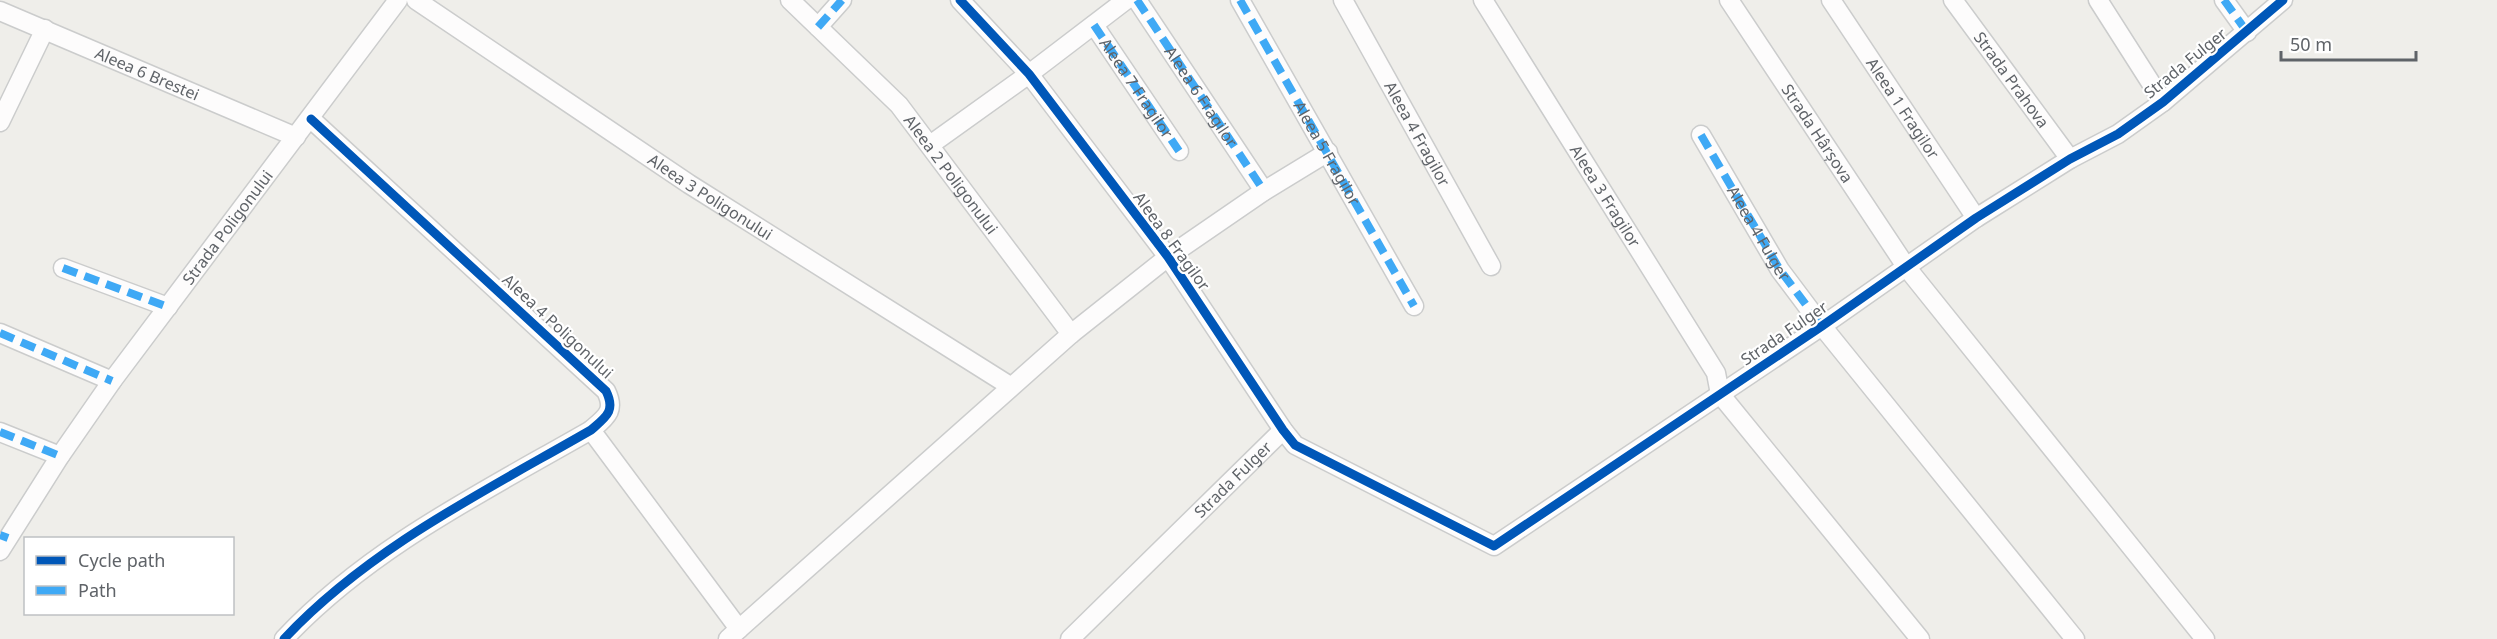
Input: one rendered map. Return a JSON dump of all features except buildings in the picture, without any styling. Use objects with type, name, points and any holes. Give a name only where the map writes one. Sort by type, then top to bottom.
[{"type":"street","name":"Strada Poligonului","points":[[3,541],[112,381],[311,119],[398,0]]},
{"type":"street","name":"Aleea 3 Poligonului","points":[[416,0],[689,184],[1010,386]]},
{"type":"street","name":"Aleea 2 Poligonului","points":[[790,0],[899,105],[1071,334]]},
{"type":"street","points":[[818,27],[842,0]]},
{"type":"street","name":"Aleea 8 Fragilor","points":[[960,0],[1029,74],[1168,257],[1282,430]]},
{"type":"street","points":[[930,145],[1029,74],[1126,0]]},
{"type":"street","name":"Aleea 6 Fragilor","points":[[1137,0],[1264,192]]},
{"type":"street","name":"Aleea 5 Fragilor","points":[[1240,0],[1414,306]]},
{"type":"street","name":"Aleea 4 Fragilor","points":[[1343,0],[1491,266]]},
{"type":"street","name":"Aleea 3 Fragilor","points":[[1483,0],[1716,373],[1720,394]]},
{"type":"street","name":"Strada Hârșova","points":[[1729,0],[1907,268],[2205,639]]},
{"type":"street","name":"Aleea 1 Fragilor","points":[[1831,0],[1976,218]]},
{"type":"street","name":"Strada Prahova","points":[[1953,0],[2070,159]]},
{"type":"street","points":[[2098,0],[2163,102]]},
{"type":"street","points":[[2224,0],[2247,32]]},
{"type":"street","name":"Strada Fulger","points":[[1070,639],[1282,430],[1295,445],[1494,546],[1822,326],[1976,218],[2070,159],[2118,134],[2163,102],[2283,0]]},
{"type":"street","name":"Aleea 6 Brestei","points":[[0,11],[296,137]]},
{"type":"street","name":"Aleea 7 Fragilor","points":[[1094,25],[1179,151]]},
{"type":"street","points":[[0,122],[45,29]]},
{"type":"street","name":"Aleea 4 Poligonului","points":[[284,639],[318,604],[425,526],[604,420],[611,402],[606,391],[311,119]]},
{"type":"street","name":"Aleea 4 Fulger","points":[[1701,135],[1780,270],[1822,326],[2075,639]]},
{"type":"street","points":[[591,429],[733,634],[1071,334],[1168,257],[1328,152]]},
{"type":"street","points":[[63,268],[168,308]]},
{"type":"street","points":[[0,333],[112,381]]},
{"type":"street","points":[[1720,394],[1920,639]]},
{"type":"street","points":[[0,432],[60,456]]},
{"type":"marked path","points":[[818,27],[842,0]]},
{"type":"marked path","points":[[1137,0],[1264,191]]},
{"type":"marked path","points":[[1240,0],[1414,306]]},
{"type":"marked path","points":[[2224,0],[2247,32]]},
{"type":"marked path","points":[[1094,25],[1179,151]]},
{"type":"marked path","points":[[1701,135],[1780,270],[1822,326]]},
{"type":"marked path","points":[[63,268],[168,307]]},
{"type":"marked path","points":[[0,333],[112,381]]},
{"type":"marked path","points":[[0,432],[60,456]]},
{"type":"marked path","points":[[0,535],[8,538]]},
{"type":"cycle path","points":[[960,0],[1029,74],[1168,257],[1295,445],[1494,546],[1822,326],[1976,218],[2070,159],[2118,134],[2163,102],[2283,0]]},
{"type":"cycle path","points":[[284,639],[317,606],[391,549],[470,499],[591,430],[610,409],[606,391],[311,119]]}]
